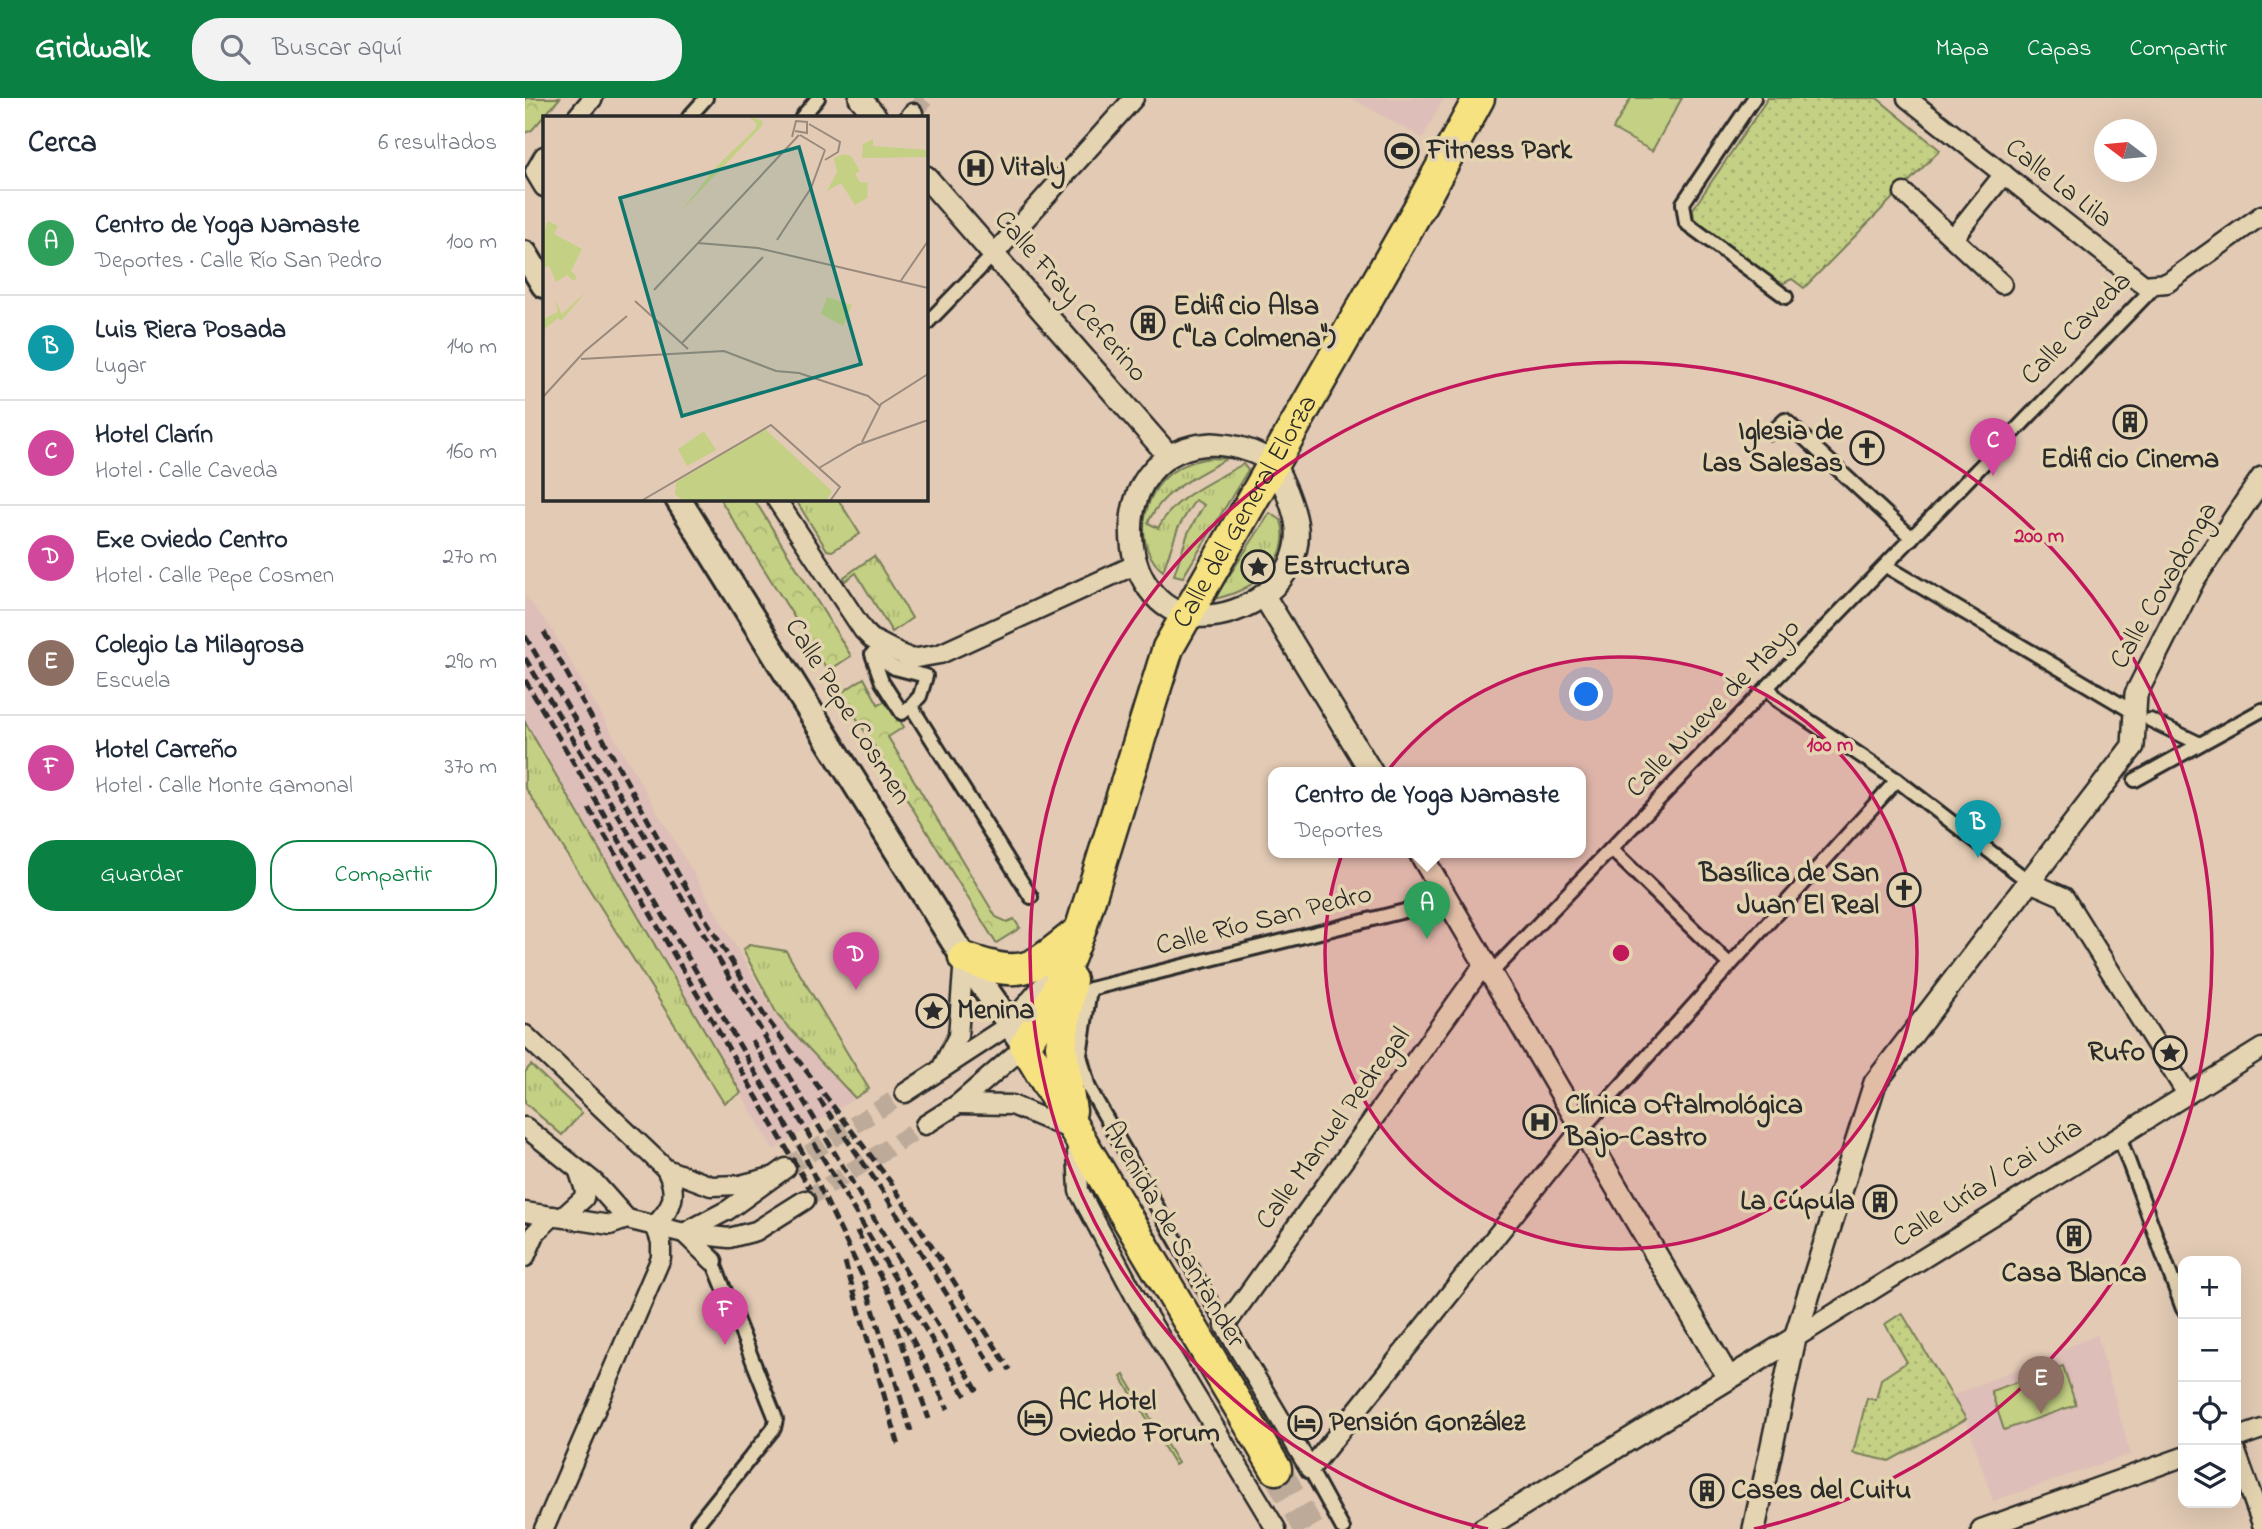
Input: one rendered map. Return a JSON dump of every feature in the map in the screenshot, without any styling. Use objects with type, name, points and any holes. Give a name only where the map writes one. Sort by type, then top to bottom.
[{"type":"highway","name":"Calle del General Elorza","points":[[1017,1035],[1055,995],[1079,933],[1168,648],[1479,98]]},
{"type":"highway","points":[[964,958],[995,969],[1010,971],[1033,968],[1079,933]]},
{"type":"highway","points":[[1076,1132],[1061,1046],[1079,933]]},
{"type":"highway","name":"Avenida de Santander","points":[[1017,1035],[1276,1469]]},
{"type":"main road","points":[[525,254],[543,283]]},
{"type":"main road","name":"Calle Pepe Cosmen","points":[[679,500],[964,958],[1017,1035]]},
{"type":"street","points":[[578,116],[593,98]]},
{"type":"street","points":[[690,116],[706,98]]},
{"type":"street","points":[[803,116],[818,98]]},
{"type":"street","points":[[860,98],[875,116]]},
{"type":"street","points":[[927,323],[995,253],[1134,98]]},
{"type":"street","points":[[1754,98],[1683,203],[1686,223],[1786,297]]},
{"type":"street","name":"Calle La Lila","points":[[1907,98],[2151,284]]},
{"type":"street","points":[[541,183],[537,165],[543,157]]},
{"type":"street","points":[[1952,238],[2004,174]]},
{"type":"street","name":"Calle Fray Ceferino","points":[[927,178],[1169,456]]},
{"type":"street","points":[[1904,194],[2002,284]]},
{"type":"street","name":"Calle Caveda","points":[[1915,535],[2151,284],[2167,283],[2262,215]]},
{"type":"street","points":[[1771,433],[1785,420],[1915,535]]},
{"type":"street","points":[[1223,445],[1251,452],[1273,464],[1290,500],[1298,530],[1296,546],[1286,570],[1264,596],[1224,614],[1185,615],[1155,593],[1137,564],[1130,536],[1135,501],[1148,477],[1169,456],[1191,447],[1223,445]]},
{"type":"street","name":"Calle Covadonga","points":[[1754,1529],[1794,1338],[1875,1083],[2133,746],[2140,720],[2136,694],[2194,579],[2262,478]]},
{"type":"street","points":[[777,500],[863,630],[872,639],[911,659],[940,654],[1137,564]]},
{"type":"street","name":"Calle Nueve de Mayo","points":[[1488,968],[1611,849],[1915,535]]},
{"type":"street","points":[[1887,566],[2140,720],[2198,743]]},
{"type":"street","points":[[1264,596],[1368,767]]},
{"type":"street","points":[[873,654],[895,668],[926,676],[920,696],[911,706],[902,713],[892,700],[873,654]]},
{"type":"street","points":[[1768,687],[1778,700],[1897,780],[2027,879],[2064,897],[2187,1094]]},
{"type":"street","points":[[911,706],[1031,897]]},
{"type":"street","points":[[2135,780],[2262,710]]},
{"type":"street","points":[[1343,1529],[1310,1469],[1581,1130],[1897,780]]},
{"type":"street","points":[[1611,849],[1730,965]]},
{"type":"street","points":[[1423,858],[1581,1130],[1736,1373],[1770,1370],[1784,1377]]},
{"type":"street","name":"Calle Río San Pedro","points":[[1090,989],[1449,900]]},
{"type":"street","points":[[940,1071],[958,1036],[964,958]]},
{"type":"street","name":"Calle Manuel Pedregal","points":[[1225,1326],[1488,968]]},
{"type":"street","name":"Avenida de Santander","points":[[1090,989],[1080,1055],[1089,1088],[1310,1469]]},
{"type":"street","points":[[525,1035],[666,1169],[711,1186],[740,1185],[779,1173],[728,1210],[684,1233]]},
{"type":"street","points":[[905,1093],[940,1071],[1017,1035]]},
{"type":"street","points":[[925,1125],[958,1104],[1017,1035]]},
{"type":"street","name":"Calle Uría / Cai Uría","points":[[1483,1529],[2262,1048]]},
{"type":"street","points":[[958,1104],[1012,1105],[1076,1132]]},
{"type":"street","points":[[525,1127],[594,1182],[627,1219]]},
{"type":"street","name":"Avenida de Santander","points":[[1076,1132],[1079,1191],[1135,1296],[1276,1529]]},
{"type":"street","points":[[2119,1136],[2178,1296]]},
{"type":"street","points":[[655,1225],[672,1204],[675,1192],[666,1169]]},
{"type":"street","points":[[525,1257],[536,1232],[584,1198],[585,1190],[579,1172]]},
{"type":"street","points":[[525,1212],[610,1225],[627,1219],[713,1238],[743,1236],[805,1200]]},
{"type":"street","points":[[544,1529],[661,1258],[661,1241],[655,1225]]},
{"type":"street","points":[[684,1233],[713,1261],[776,1419],[774,1427],[697,1524]]},
{"type":"street","points":[[2241,1436],[2262,1429]]},
{"type":"street","points":[[1981,1529],[2178,1459]]},
{"type":"street","points":[[2241,1466],[2262,1524]]},
{"type":"shaded area","points":[[1351,98],[1444,98],[1422,138]]},
{"type":"shaded area","points":[[525,595],[552,630],[776,1016],[855,1098],[774,1150],[525,722]]},
{"type":"shaded area","points":[[2097,1335],[2130,1454],[1993,1501],[1966,1418],[1952,1396]]},
{"type":"green space","points":[[525,98],[560,98],[532,130],[525,133]]},
{"type":"green space","points":[[1631,98],[1682,98],[1652,151],[1613,129]]},
{"type":"green space","points":[[1768,98],[1877,98],[1940,150],[1804,288],[1792,279],[1784,283],[1775,281],[1694,219],[1693,209]]},
{"type":"green space","points":[[1209,458],[1226,459],[1171,493],[1148,523],[1158,528],[1184,498],[1243,464],[1248,470],[1183,577],[1174,575],[1188,533],[1204,505],[1195,500],[1178,528],[1163,571],[1148,551],[1144,525],[1146,512],[1150,500],[1165,478],[1185,465]]},
{"type":"green space","points":[[721,500],[755,500],[851,656],[828,671]]},
{"type":"green space","points":[[839,500],[860,534],[832,551],[827,550],[797,502]]},
{"type":"green space","points":[[1270,513],[1281,520],[1283,535],[1281,550],[1275,562],[1266,573],[1241,590],[1214,599]]},
{"type":"green space","points":[[874,556],[912,618],[892,632],[856,573],[845,581],[844,577]]},
{"type":"green space","points":[[864,678],[878,704],[887,701],[904,727],[888,737],[996,917],[1007,922],[1014,919],[1020,928],[996,943],[841,693]]},
{"type":"green space","points":[[525,722],[741,1093],[724,1103],[525,787]]},
{"type":"green space","points":[[749,945],[786,951],[869,1089],[855,1098],[778,1016],[743,950]]},
{"type":"green space","points":[[531,1065],[582,1113],[562,1135],[525,1103],[525,1072]]},
{"type":"green space","points":[[1902,1313],[1966,1419],[1889,1461],[1853,1453],[1867,1398],[1876,1400],[1881,1379],[1907,1362],[1885,1324]]},
{"type":"green space","points":[[2063,1366],[2076,1405],[2004,1430],[1991,1391]]},
{"type":"green space","points":[[1124,1375],[1178,1463],[1175,1465],[1121,1377]]},
{"type":"green space","points":[[1310,1505],[1320,1521],[1307,1529],[1297,1529],[1290,1518]]},
{"type":"tunnel","points":[[913,113],[926,98]]},
{"type":"tunnel","points":[[786,1168],[905,1093]]},
{"type":"tunnel","points":[[805,1200],[925,1125]]},
{"type":"tunnel","points":[[1276,1469],[1309,1529]]},
{"type":"railway","points":[[544,632],[678,874],[764,1015],[892,1184],[1010,1370]]},
{"type":"railway","points":[[525,636],[978,1392]]},
{"type":"railway","points":[[525,658],[644,859]]},
{"type":"railway","points":[[525,680],[804,1155],[863,1277],[911,1431]]},
{"type":"railway","points":[[589,808],[810,1189]]},
{"type":"railway","points":[[752,1040],[968,1400]]},
{"type":"railway","points":[[819,1099],[882,1190],[997,1375]]},
{"type":"railway","points":[[857,1231],[948,1409]]},
{"type":"railway","points":[[845,1262],[899,1446]]},
{"type":"railway","points":[[896,1327],[929,1419]]},
{"type":"place","name":"Fitness Park","points":[[1402,151]]},
{"type":"place","name":"Vitaly","points":[[976,168]]},
{"type":"place","name":"Edificio Alsa (\"La Colmena\")","points":[[1148,323]]},
{"type":"place","name":"Edificio Cinema","points":[[2130,422]]},
{"type":"place","name":"Iglesia de Las Salesas","points":[[1867,448]]},
{"type":"place","name":"Hotel Clarín","points":[[1993,476]]},
{"type":"place","name":"Estructura","points":[[1258,567]]},
{"type":"place","name":"Luis Riera Posada","points":[[1978,858]]},
{"type":"place","name":"Basílica de San Juan El Real","points":[[1904,890]]},
{"type":"place","name":"Centro de Yoga Namaste","points":[[1427,939]]},
{"type":"place","name":"Exe Oviedo Centro","points":[[856,990]]},
{"type":"place","name":"Menina","points":[[933,1011]]},
{"type":"place","name":"Rufo","points":[[2170,1053]]},
{"type":"place","name":"Clínica Oftalmológica Bajo-Castro","points":[[1540,1122]]},
{"type":"place","name":"La Cúpula","points":[[1880,1202]]},
{"type":"place","name":"Casa Blanca","points":[[2074,1236]]},
{"type":"place","name":"Hotel Carreño","points":[[725,1345]]},
{"type":"place","name":"Colegio La Milagrosa","points":[[2041,1414]]},
{"type":"place","name":"AC Hotel Oviedo Forum","points":[[1035,1418]]},
{"type":"place","name":"Pensión González","points":[[1305,1423]]},
{"type":"place","name":"Cases del Cuitu","points":[[1707,1491]]}]
